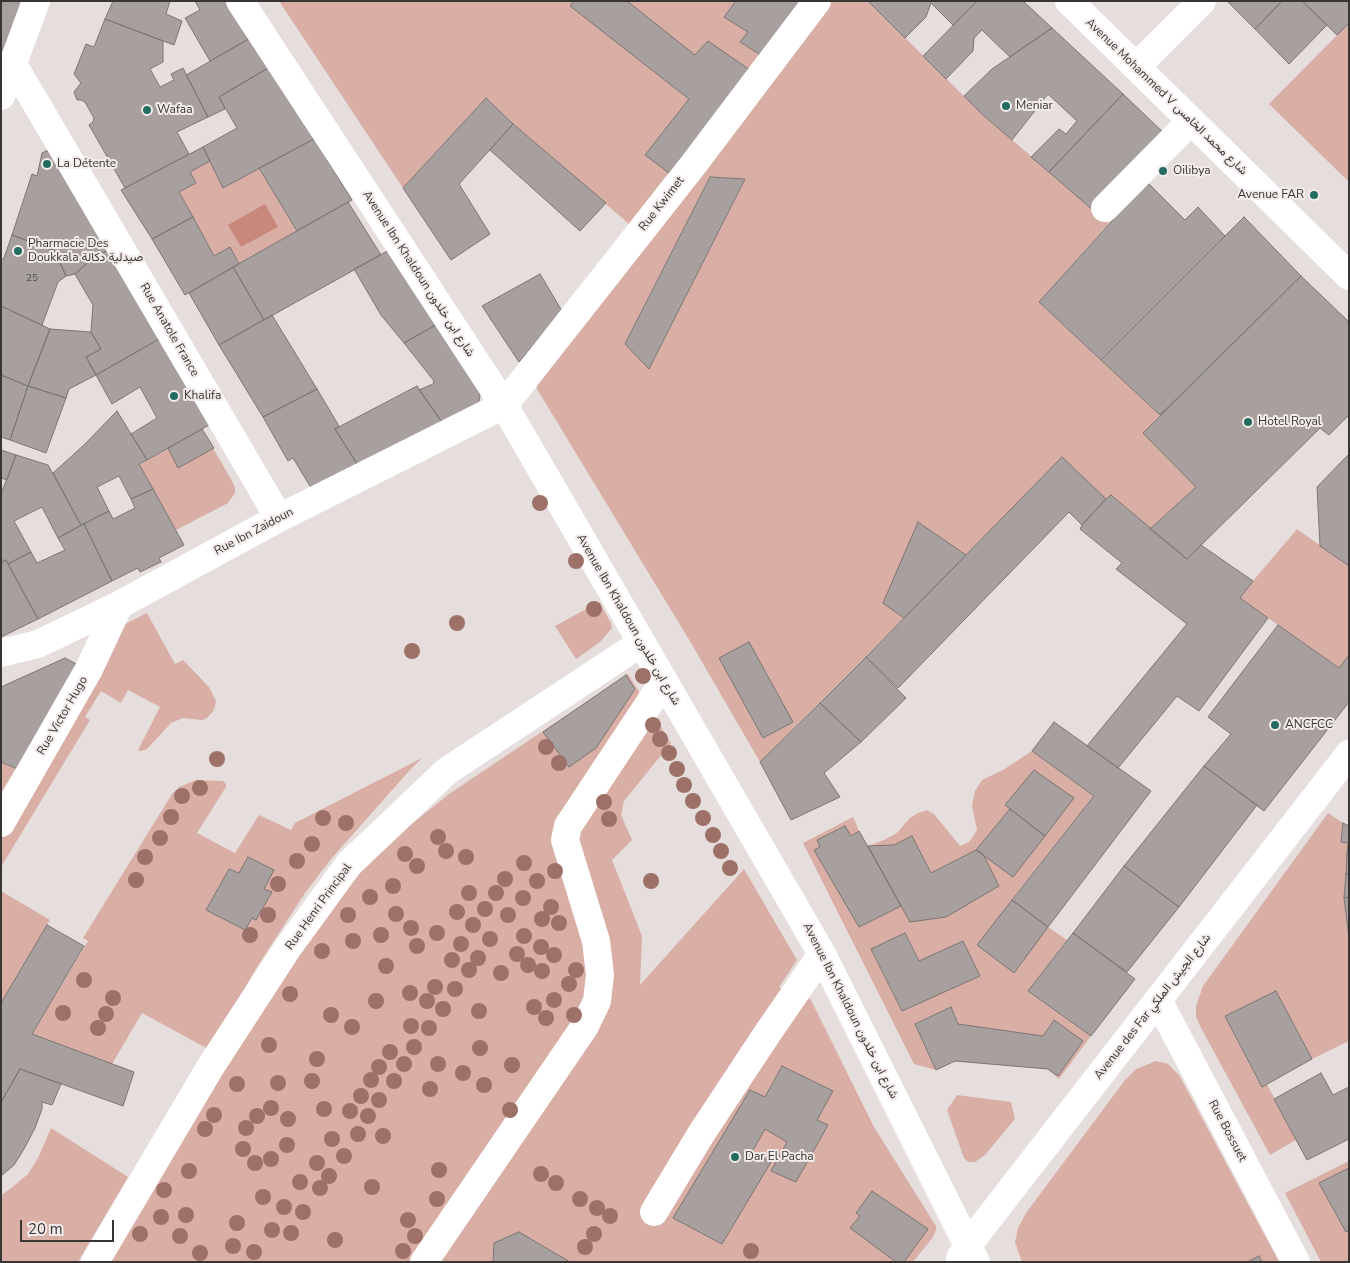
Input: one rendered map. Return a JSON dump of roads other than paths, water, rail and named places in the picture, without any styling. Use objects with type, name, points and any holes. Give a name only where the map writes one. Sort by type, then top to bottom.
[{"type":"street","points":[[1,96],[36,1]]},
{"type":"street","name":"Avenue Ibn Khaldoun شارع ابن خلدون","points":[[240,1],[504,404],[822,954],[967,1256]]},
{"type":"street","name":"Rue Kwimet","points":[[504,404],[693,165],[817,1]]},
{"type":"street","name":"Avenue Mohammed V شارع محمد الخامس","points":[[1069,1],[1349,276]]},
{"type":"street","points":[[1136,67],[1202,1]]},
{"type":"street","name":"Rue Anatole France","points":[[12,64],[279,518]]},
{"type":"street","points":[[1106,208],[1191,121]]},
{"type":"street","name":"Rue Ibn Zaidoun","points":[[1,653],[38,644],[119,605],[279,518],[504,404]]},
{"type":"street","name":"Rue Victor Hugo","points":[[1,824],[89,669],[119,605]]},
{"type":"street","name":"Rue Henri Principal","points":[[95,1262],[211,1066],[287,949],[349,864],[447,771],[641,642]]},
{"type":"street","points":[[424,1262],[585,1026],[597,1001],[600,975],[596,941],[565,840],[568,826],[664,681]]},
{"type":"street","name":"Avenue des Far شارع الجيش الملكي","points":[[967,1256],[1158,1000],[1349,754]]},
{"type":"street","points":[[654,1212],[700,1134],[822,954]]},
{"type":"street","name":"Rue Bossuet","points":[[1158,1000],[1296,1262]]},
{"type":"place","name":"Meniar","points":[[1006,106]]},
{"type":"place","name":"Wafaa","points":[[147,110]]},
{"type":"place","name":"La Détente","points":[[47,164]]},
{"type":"place","name":"Oilibya","points":[[1163,171]]},
{"type":"place","name":"Avenue FAR","points":[[1314,195]]},
{"type":"place","name":"Pharmacie Des Doukkala صيدلية دكالة","points":[[18,251]]},
{"type":"place","name":"Khalifa","points":[[174,396]]},
{"type":"place","name":"Hotel Royal","points":[[1248,422]]},
{"type":"place","name":"ANCFCC","points":[[1275,725]]},
{"type":"place","name":"Dar El Pacha","points":[[735,1157]]}]
